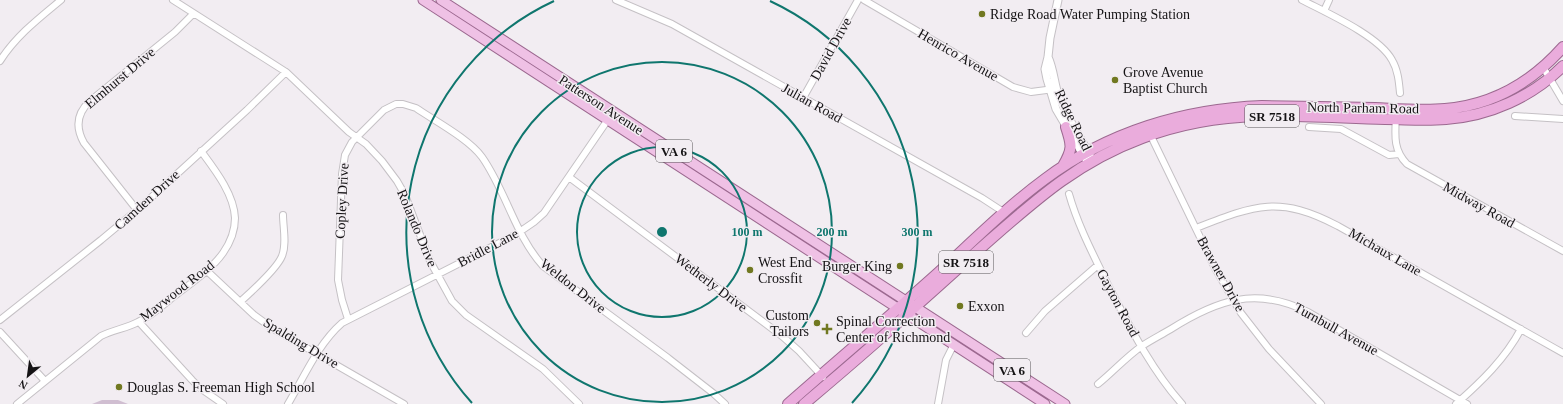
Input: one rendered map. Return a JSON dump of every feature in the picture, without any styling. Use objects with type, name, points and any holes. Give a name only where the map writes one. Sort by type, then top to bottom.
[{"type":"highway","name":"North Parham Road","points":[[1396,114],[1445,109],[1480,103],[1515,87],[1543,67],[1563,47]]},
{"type":"highway","name":"North Parham Road","points":[[804,404],[1047,190],[1117,137],[1148,131],[1198,112],[1240,107],[1262,106],[1396,114],[1448,119],[1477,114],[1514,101],[1550,78],[1563,66]]},
{"type":"highway","points":[[1062,167],[1068,157],[1071,146],[1066,127]]},
{"type":"highway","name":"North Parham Road","points":[[788,404],[1029,192],[1062,167],[1088,158]]},
{"type":"highway","points":[[1017,216],[1014,209],[1026,199],[1029,192]]},
{"type":"main road","name":"Patterson Avenue","points":[[423,0],[440,2],[611,116],[911,311],[1065,404]]},
{"type":"main road","name":"Patterson Avenue","points":[[911,311],[954,344],[1045,404]]},
{"type":"street","points":[[0,61],[13,42],[25,30],[61,0]]},
{"type":"street","name":"Rolando Drive","points":[[173,0],[193,14],[256,51],[286,72],[349,132],[366,144],[382,161],[397,181],[405,195],[427,254],[437,275],[447,293],[460,309],[543,369],[579,404]]},
{"type":"street","name":"Julian Road","points":[[616,0],[672,24],[982,198],[1005,213]]},
{"type":"street","name":"David Drive","points":[[803,98],[858,0]]},
{"type":"street","name":"Henrico Avenue","points":[[864,0],[1013,87],[1031,92],[1053,89]]},
{"type":"street","name":"Ridge Road","points":[[1058,0],[1045,69],[1053,89],[1063,105],[1088,158]]},
{"type":"street","points":[[1302,0],[1368,36],[1387,52],[1395,66],[1400,93]]},
{"type":"street","points":[[1324,11],[1329,0]]},
{"type":"street","name":"Elmhurst Drive","points":[[137,210],[84,143],[79,131],[79,115],[90,101],[175,32],[193,14]]},
{"type":"street","points":[[1543,67],[1563,102]]},
{"type":"street","name":"Camden Drive","points":[[0,320],[137,210],[247,110],[286,72]]},
{"type":"street","name":"Ridge Road","points":[[1053,89],[1056,110],[1088,158]]},
{"type":"street","name":"Copley Drive","points":[[348,319],[338,280],[343,167],[348,147],[384,110],[396,104],[403,104],[416,108],[438,123]]},
{"type":"street","points":[[1309,127],[1341,128],[1389,155],[1399,154],[1395,141],[1396,114]]},
{"type":"street","name":"Bridle Lane","points":[[288,404],[334,330],[348,319],[437,275],[534,222],[544,213],[611,116]]},
{"type":"street","points":[[1515,116],[1563,119]]},
{"type":"street","name":"Weldon Drive","points":[[438,123],[474,148],[482,158],[520,231],[543,266],[668,358],[725,404]]},
{"type":"street","name":"Brawner Drive","points":[[1148,131],[1215,268],[1241,313],[1269,349],[1322,404]]},
{"type":"street","name":"Maywood Road","points":[[17,404],[101,336],[139,322],[155,311],[218,260],[228,244],[234,230],[235,219],[232,204],[225,188],[201,151]]},
{"type":"street","name":"Midway Road","points":[[1399,154],[1407,164],[1415,170],[1563,252]]},
{"type":"street","name":"Wetherly Drive","points":[[569,177],[782,336],[799,351],[828,383]]},
{"type":"street","name":"Gayton Road","points":[[1069,194],[1075,215],[1098,265],[1130,328],[1141,347],[1182,404]]},
{"type":"street","name":"Michaux Lane","points":[[1196,228],[1231,214],[1262,206],[1282,206],[1310,212],[1338,226],[1563,353]]},
{"type":"street","points":[[240,302],[263,280],[282,256],[284,246],[282,215]]},
{"type":"street","points":[[1026,333],[1045,311],[1098,265]]},
{"type":"street","name":"Spalding Drive","points":[[206,270],[240,302],[272,328],[404,404]]},
{"type":"street","name":"Turnbull Avenue","points":[[1098,384],[1141,347],[1188,318],[1207,309],[1233,300],[1261,298],[1297,307],[1458,402],[1466,404]]},
{"type":"street","points":[[139,322],[200,388],[223,404]]},
{"type":"street","points":[[1458,402],[1492,370],[1521,329]]},
{"type":"street","points":[[0,332],[45,381]]},
{"type":"street","points":[[938,404],[946,360],[954,344]]},
{"type":"shaded area","points":[[102,400],[118,400],[128,404],[92,404]]},
{"type":"place","name":"Ridge Road Water Pumping Station","points":[[982,14]]},
{"type":"place","name":"Grove Avenue Baptist Church","points":[[1115,80]]},
{"type":"place","name":"Burger King","points":[[900,266]]},
{"type":"place","name":"West End Crossfit","points":[[750,270]]},
{"type":"place","name":"Exxon","points":[[960,306]]},
{"type":"place","name":"Custom Tailors","points":[[817,323]]},
{"type":"place","name":"Spinal Correction Center of Richmond","points":[[827,329]]},
{"type":"place","name":"Douglas S. Freeman High School","points":[[119,387]]}]
